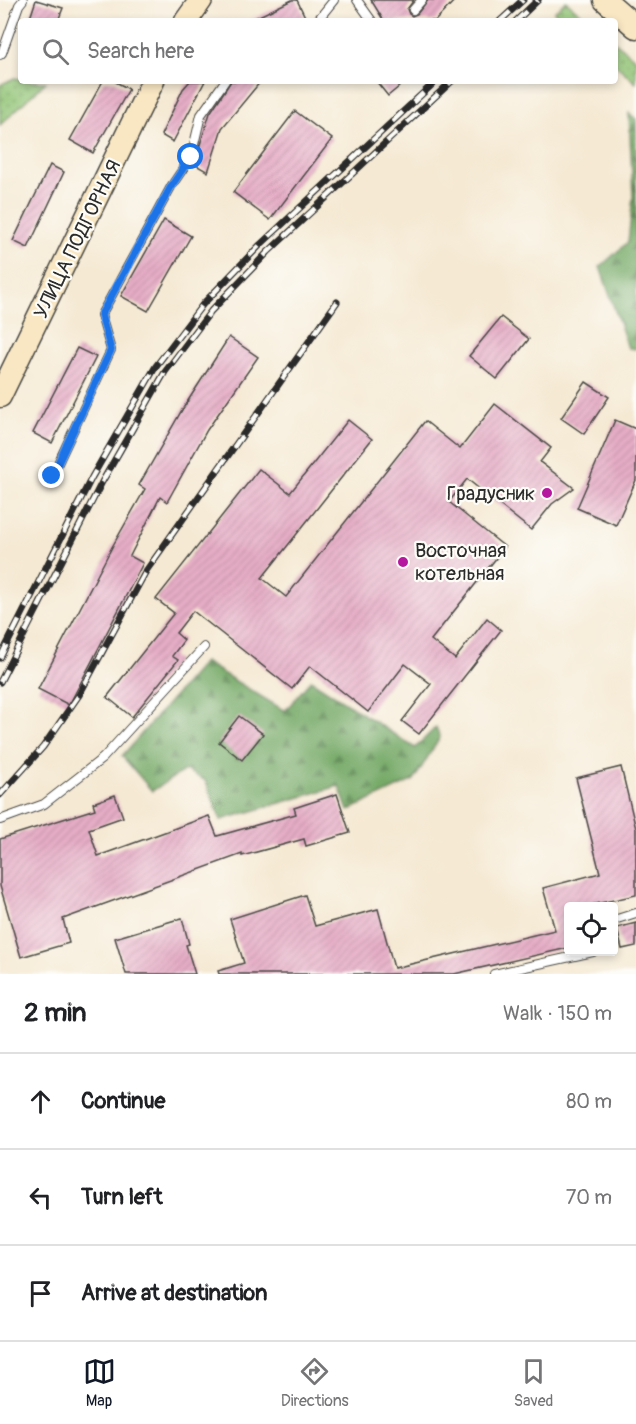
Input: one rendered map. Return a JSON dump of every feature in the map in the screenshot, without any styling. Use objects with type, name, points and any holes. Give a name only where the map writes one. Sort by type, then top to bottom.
[{"type":"main road","points":[[188,18],[201,0]]},
{"type":"main road","name":"УЛИЦА ПОДГОРНАЯ","points":[[0,396],[152,84]]},
{"type":"lane","points":[[0,55],[23,0]]},
{"type":"lane","points":[[319,18],[334,0]]},
{"type":"lane","points":[[357,0],[370,18]]},
{"type":"lane","points":[[413,10],[422,0]]},
{"type":"lane","points":[[52,476],[111,350],[101,315],[172,185],[191,157],[201,115],[223,84]]},
{"type":"lane","points":[[0,819],[44,804],[103,758],[204,647]]},
{"type":"lane","points":[[618,919],[636,913]]},
{"type":"lane","points":[[494,974],[571,956]]},
{"type":"green space","points":[[566,1],[586,18],[561,18],[554,12]]},
{"type":"green space","points":[[618,44],[636,59],[636,83],[618,67]]},
{"type":"green space","points":[[14,78],[18,79],[18,84],[44,84],[0,125],[0,85]]},
{"type":"green space","points":[[629,113],[636,119],[636,349],[628,348],[600,267],[628,242],[633,197]]},
{"type":"green space","points":[[204,662],[285,711],[311,680],[415,748],[436,727],[440,737],[414,780],[348,811],[339,786],[221,820],[205,780],[185,770],[152,791],[122,756]]},
{"type":"building","points":[[36,0],[63,8],[59,18],[30,18]]},
{"type":"building","points":[[292,0],[297,0],[306,18],[255,18]]},
{"type":"building","points":[[371,0],[414,0],[407,9],[412,16],[417,14],[428,0],[455,0],[438,18],[382,18]]},
{"type":"building","points":[[101,84],[120,84],[129,89],[93,153],[70,140]]},
{"type":"building","points":[[187,84],[203,84],[173,142],[161,135]]},
{"type":"building","points":[[229,84],[259,84],[222,128],[208,172],[194,164],[210,113]]},
{"type":"building","points":[[378,84],[402,84],[388,96]]},
{"type":"building","points":[[295,111],[332,139],[270,220],[233,192]]},
{"type":"building","points":[[50,165],[64,172],[28,248],[13,241]]},
{"type":"building","points":[[164,220],[191,236],[148,311],[121,296]]},
{"type":"building","points":[[501,317],[529,339],[497,379],[469,356]]},
{"type":"building","points":[[229,337],[258,357],[207,430],[167,502],[160,497],[130,556],[143,563],[69,705],[38,689],[145,489],[139,485],[182,410]]},
{"type":"building","points":[[77,348],[96,357],[52,443],[33,433]]},
{"type":"building","points":[[586,382],[609,397],[584,434],[561,418]]},
{"type":"building","name":"Восточная котельная","points":[[495,404],[551,448],[540,462],[574,488],[552,504],[531,530],[467,479],[449,502],[505,547],[431,640],[455,659],[487,618],[501,630],[419,734],[402,721],[431,684],[405,664],[368,712],[310,666],[292,689],[193,611],[176,633],[184,640],[172,656],[178,660],[132,717],[107,697],[174,613],[156,599],[259,469],[290,493],[348,420],[372,439],[262,578],[286,597],[425,421],[460,449]]},
{"type":"building","points":[[615,420],[636,429],[636,480],[616,525],[577,508]]},
{"type":"building","points":[[239,716],[263,734],[242,760],[219,742]]},
{"type":"building","points":[[621,767],[636,829],[636,895],[605,902],[564,902],[564,949],[454,974],[219,974],[218,971],[244,963],[230,919],[305,895],[315,926],[378,909],[394,968],[555,930],[543,888],[600,873],[576,778]]},
{"type":"building","points":[[337,794],[350,833],[306,846],[304,839],[242,856],[242,854],[63,919],[69,943],[21,957],[0,886],[0,839],[95,809],[93,803],[115,795],[123,817],[89,829],[98,856],[209,816],[217,836],[296,814],[294,808]]},
{"type":"building","points":[[182,918],[189,944],[186,945],[195,974],[126,974],[115,938]]},
{"type":"building","points":[[636,923],[636,946],[622,949],[618,928]]},
{"type":"railway","points":[[503,18],[523,0]]},
{"type":"railway","points":[[519,18],[538,0]]},
{"type":"railway","points":[[0,658],[92,477],[156,366],[203,304],[260,245],[433,84]]},
{"type":"railway","points":[[0,682],[102,482],[165,372],[211,311],[268,252],[449,84]]},
{"type":"railway","points":[[0,795],[43,747],[79,695],[146,571],[337,302]]},
{"type":"place","name":"Градусник","points":[[547,493]]},
{"type":"place","name":"Восточная котельная","points":[[403,562]]},
{"type":"route","points":[[52,476],[111,350],[101,315],[172,185],[191,157]]}]
